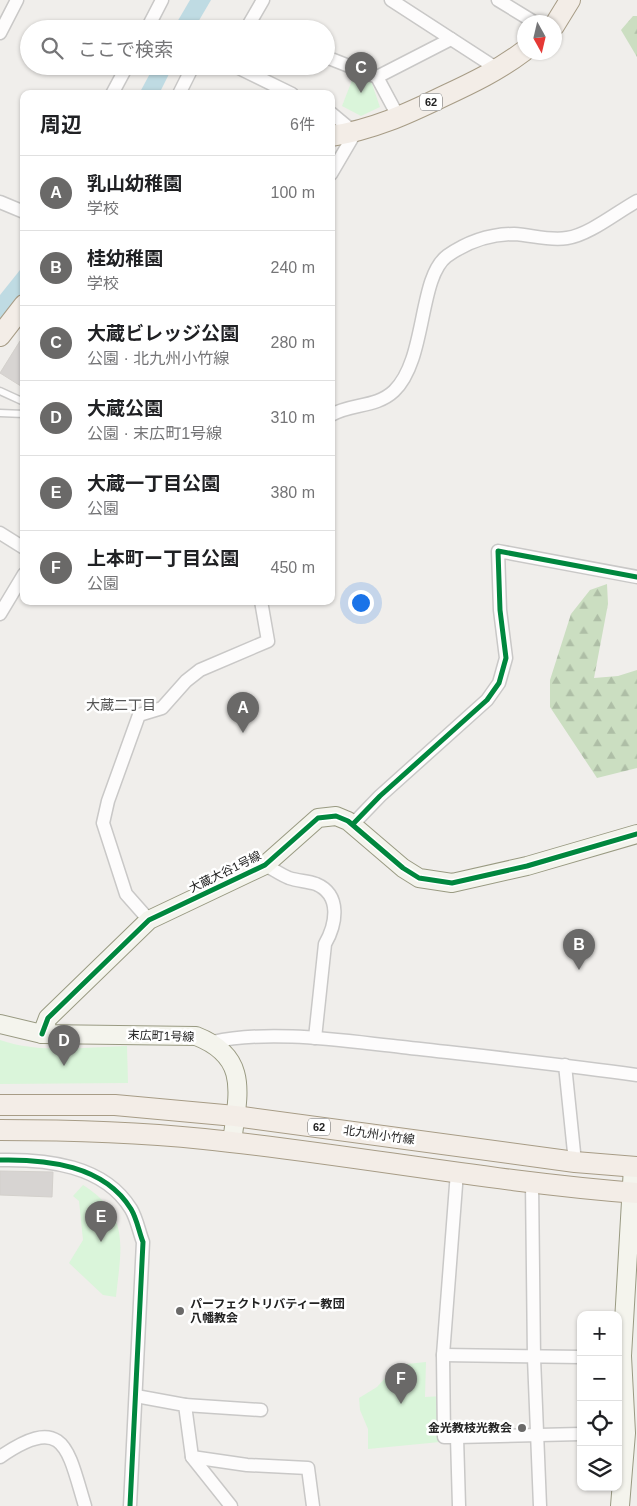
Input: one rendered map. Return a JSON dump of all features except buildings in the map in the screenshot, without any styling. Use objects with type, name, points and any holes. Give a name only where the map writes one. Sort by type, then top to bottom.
[{"type":"main road","points":[[561,15],[570,0]]},
{"type":"main road","name":"62","points":[[335,136],[356,133],[399,118],[499,70],[517,56]]},
{"type":"main road","points":[[0,336],[20,310]]},
{"type":"main road","name":"北九州小竹線","points":[[0,1105],[115,1105],[235,1116],[575,1162],[635,1167]]},
{"type":"main road","name":"62","points":[[0,1130],[74,1130],[232,1142],[532,1183],[634,1192]]},
{"type":"street","points":[[0,33],[17,0]]},
{"type":"street","points":[[152,20],[162,0]]},
{"type":"street","points":[[254,20],[263,0]]},
{"type":"street","points":[[391,0],[499,70]]},
{"type":"street","points":[[498,0],[523,15]]},
{"type":"street","points":[[377,77],[451,39]]},
{"type":"street","points":[[335,61],[377,77],[399,118]]},
{"type":"street","points":[[114,90],[122,75]]},
{"type":"street","points":[[181,90],[188,75]]},
{"type":"street","points":[[253,75],[284,90]]},
{"type":"street","points":[[335,116],[356,133],[335,167]]},
{"type":"street","points":[[335,413],[344,409],[380,402],[395,391],[410,369],[432,284],[445,258],[468,244],[492,236],[515,234],[546,239],[569,238],[591,228],[637,201]]},
{"type":"street","points":[[0,202],[20,210]]},
{"type":"street","points":[[0,533],[20,546]]},
{"type":"street","points":[[353,824],[380,796],[487,700],[499,683],[506,658],[500,610],[498,552],[637,577]]},
{"type":"street","points":[[0,614],[20,585]]},
{"type":"street","points":[[149,920],[126,894],[103,823],[108,801],[139,715],[162,708],[186,680],[200,670],[268,641],[262,605]]},
{"type":"street","name":"大蔵大谷1号線","points":[[42,1034],[48,1018],[149,920],[265,865],[318,818],[336,816],[353,824],[402,868],[419,878],[452,883],[527,866],[637,834]]},
{"type":"street","points":[[265,865],[288,878],[315,884],[325,889],[333,901],[335,915],[331,932],[325,944],[315,1038]]},
{"type":"street","name":"末広町1号線","points":[[0,1024],[42,1034],[196,1036],[213,1042]]},
{"type":"street","points":[[213,1042],[231,1038],[315,1038],[566,1065],[637,1075]]},
{"type":"street","points":[[213,1042],[224,1052],[235,1069],[238,1090],[232,1142]]},
{"type":"street","points":[[566,1065],[575,1162]]},
{"type":"street","points":[[0,1160],[36,1160],[68,1165],[116,1190],[131,1210],[143,1242],[130,1506]]},
{"type":"street","points":[[622,1338],[633,1236],[635,1167]]},
{"type":"street","points":[[458,1172],[443,1355],[444,1437],[577,1434]]},
{"type":"street","points":[[532,1183],[534,1358],[540,1506]]},
{"type":"street","points":[[443,1355],[534,1358],[577,1357]]},
{"type":"street","points":[[136,1396],[186,1405],[261,1410]]},
{"type":"street","points":[[186,1405],[192,1457],[231,1505]]},
{"type":"street","points":[[0,1457],[18,1444],[41,1436],[53,1437],[63,1444],[69,1454],[85,1506]]},
{"type":"street","points":[[457,1437],[459,1506]]},
{"type":"street","points":[[620,1506],[622,1446]]},
{"type":"street","points":[[192,1457],[247,1465],[308,1468],[313,1506]]},
{"type":"lane","points":[[0,391],[20,400]]},
{"type":"lane","points":[[0,412],[20,414]]},
{"type":"green space","points":[[633,16],[637,16],[637,57],[621,30]]},
{"type":"green space","points":[[354,75],[371,81],[380,107],[361,116],[342,106]]},
{"type":"green space","points":[[607,584],[608,604],[594,678],[618,676],[637,670],[637,768],[597,778],[550,707],[550,680],[571,614],[590,590]]},
{"type":"green space","points":[[0,1040],[31,1047],[47,1048],[127,1046],[128,1083],[0,1084]]},
{"type":"green space","points":[[83,1185],[98,1196],[109,1208],[116,1221],[119,1234],[120,1263],[116,1297],[103,1295],[69,1263],[83,1240],[79,1201],[73,1196]]},
{"type":"green space","points":[[426,1362],[425,1397],[442,1396],[440,1442],[368,1449],[368,1429],[360,1410],[359,1398],[377,1387],[397,1365]]},
{"type":"water","points":[[190,0],[211,0],[199,20],[178,20]]},
{"type":"water","points":[[149,75],[168,75],[161,90],[141,90]]},
{"type":"water","points":[[20,270],[20,299],[0,324],[0,295]]},
{"type":"cycle path","points":[[353,824],[380,796],[487,700],[499,683],[506,658],[500,610],[498,551],[637,577]]},
{"type":"cycle path","points":[[42,1034],[48,1018],[149,920],[265,865],[318,818],[336,816],[348,821],[403,868],[419,878],[452,883],[527,866],[637,834]]},
{"type":"cycle path","points":[[0,1160],[55,1163],[90,1174],[120,1194],[135,1217],[143,1242],[130,1506]]},
{"type":"place","name":"大蔵ビレッジ公園","points":[[361,93]]},
{"type":"place","name":"乳山幼稚園","points":[[243,733]]},
{"type":"place","name":"桂幼稚園","points":[[579,970]]},
{"type":"place","name":"大蔵公園","points":[[64,1066]]},
{"type":"place","name":"大蔵一丁目公園","points":[[101,1242]]},
{"type":"place","name":"パーフェクトリバティー教団 八幡教会","points":[[180,1311]]},
{"type":"place","name":"上本町ー丁目公園","points":[[401,1404]]},
{"type":"place","name":"金光教枝光教会","points":[[522,1428]]},
{"type":"district","name":"大蔵二丁目","points":[[121,705]]}]
